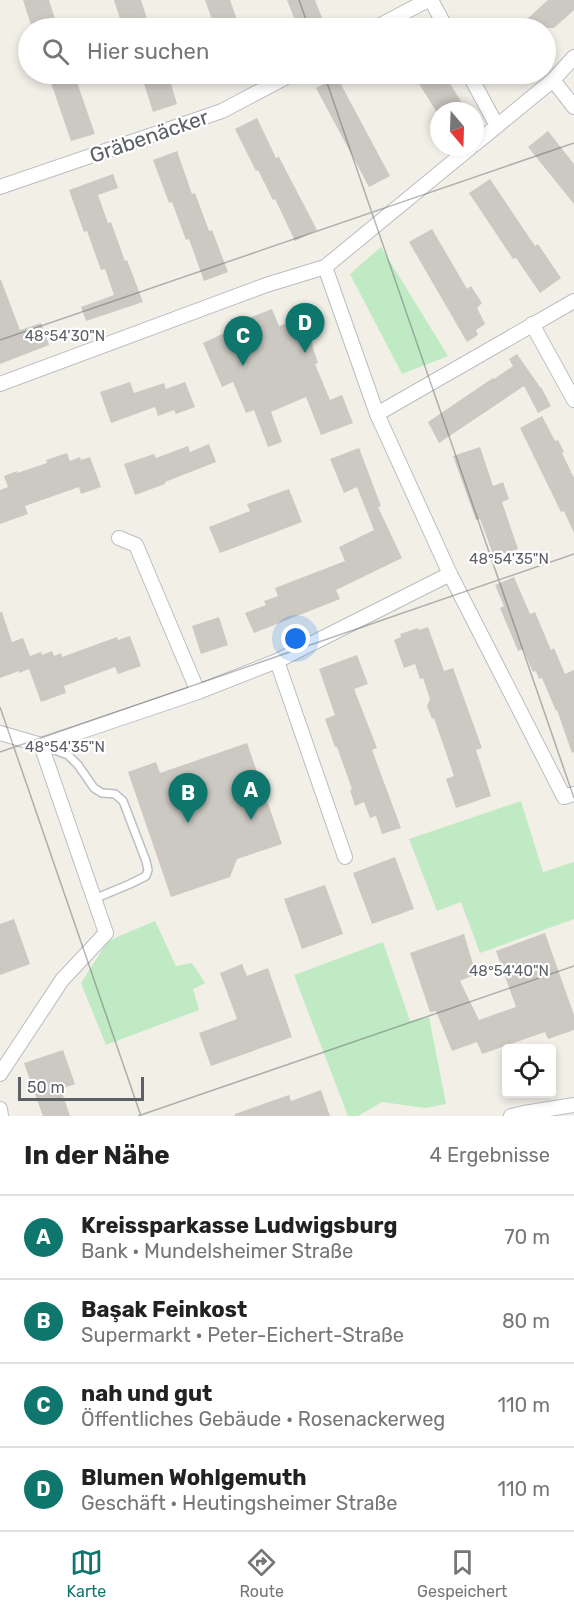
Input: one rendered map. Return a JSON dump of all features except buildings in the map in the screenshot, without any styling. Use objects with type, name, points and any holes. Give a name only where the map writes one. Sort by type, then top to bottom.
[{"type":"street","points":[[395,18],[430,0],[440,18]]},
{"type":"street","points":[[556,77],[574,57]]},
{"type":"street","name":"Gräbenäcker","points":[[0,187],[222,111],[273,84]]},
{"type":"street","points":[[474,84],[497,126]]},
{"type":"street","points":[[484,137],[548,84]]},
{"type":"street","points":[[556,84],[574,107]]},
{"type":"street","points":[[0,384],[266,285],[325,267],[460,156]]},
{"type":"street","points":[[325,267],[378,414],[450,574],[569,795]]},
{"type":"street","points":[[378,414],[574,301]]},
{"type":"street","points":[[532,324],[574,400]]},
{"type":"street","points":[[119,538],[136,545],[198,692]]},
{"type":"street","points":[[0,733],[40,745],[198,692],[277,661],[450,574]]},
{"type":"street","points":[[277,661],[345,856]]},
{"type":"street","points":[[0,1074],[62,980],[106,933],[40,745]]},
{"type":"street","points":[[511,1116],[574,1105]]},
{"type":"street","points":[[0,1109],[1,1116]]},
{"type":"lane","points":[[40,745],[68,755],[94,788],[102,793],[114,794],[123,801],[146,861],[148,870],[146,876],[94,899]]},
{"type":"green space","points":[[381,247],[448,356],[402,374],[350,274]]},
{"type":"green space","points":[[521,801],[543,872],[574,862],[574,919],[480,953],[461,902],[437,911],[409,839]]},
{"type":"green space","points":[[155,921],[176,966],[192,963],[205,983],[193,989],[199,1010],[106,1045],[81,983],[108,941]]},
{"type":"green space","points":[[383,942],[410,1021],[429,1017],[446,1104],[425,1108],[382,1102],[358,1116],[348,1116],[294,975]]},
{"type":"place","name":"Blumen Wohlgemuth","points":[[305,353]]},
{"type":"place","name":"nah und gut","points":[[243,366]]},
{"type":"place","name":"Kreissparkasse Ludwigsburg","points":[[251,820]]},
{"type":"place","name":"Başak Feinkost","points":[[188,823]]}]
